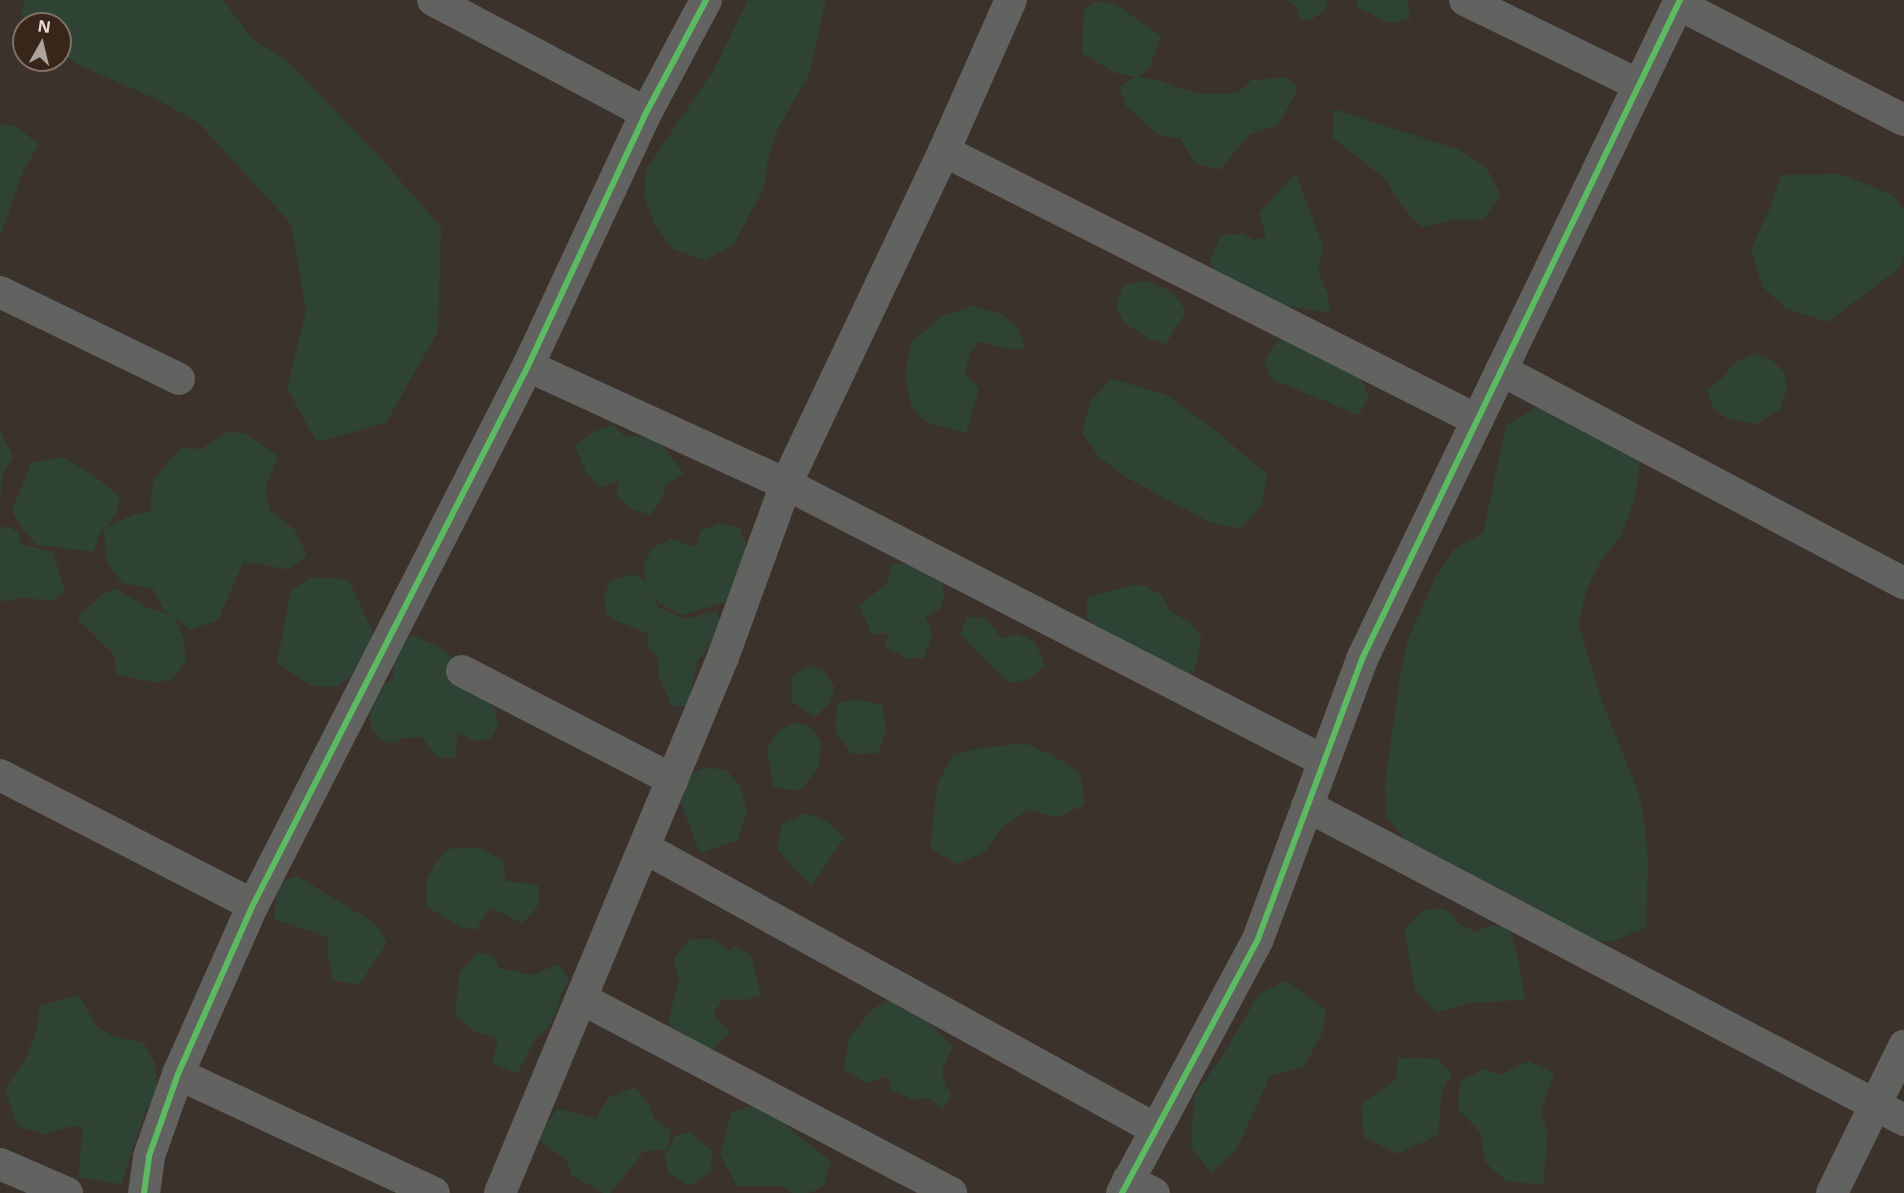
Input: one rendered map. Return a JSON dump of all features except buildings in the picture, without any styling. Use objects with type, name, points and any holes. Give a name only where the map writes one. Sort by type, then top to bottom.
[{"type":"street","points":[[433,0],[646,113]]},
{"type":"street","points":[[144,1193],[149,1156],[178,1074],[253,905],[528,366],[646,113],[706,0]]},
{"type":"street","points":[[500,1193],[723,657],[786,484],[944,151],[1011,0]]},
{"type":"street","points":[[1465,0],[1639,85]]},
{"type":"street","points":[[1134,1189],[1155,1129],[1258,939],[1362,659],[1679,2],[1904,120]]},
{"type":"street","points":[[944,151],[1477,420]]},
{"type":"street","points":[[0,292],[179,379]]},
{"type":"street","points":[[528,366],[786,484],[1324,761]]},
{"type":"street","points":[[1501,370],[1904,584]]},
{"type":"street","points":[[462,671],[673,780]]},
{"type":"street","points":[[0,775],[253,905]]},
{"type":"street","points":[[1307,806],[1904,1120]]},
{"type":"street","points":[[645,848],[1155,1129]]},
{"type":"street","points":[[582,999],[951,1193]]},
{"type":"street","points":[[1832,1193],[1904,1046]]},
{"type":"street","points":[[178,1074],[434,1193]]},
{"type":"street","points":[[0,1164],[67,1193]]},
{"type":"green space","points":[[26,0],[223,0],[252,39],[286,60],[378,155],[441,227],[438,331],[386,423],[317,442],[287,389],[306,311],[291,224],[199,123],[154,98],[72,60],[72,12],[20,12]]},
{"type":"green space","points":[[748,0],[826,0],[809,75],[778,128],[768,159],[764,188],[733,245],[706,260],[673,249],[656,227],[644,198],[646,170],[713,71]]},
{"type":"green space","points":[[1287,0],[1327,0],[1326,9],[1311,20],[1300,19],[1296,7]]},
{"type":"green space","points":[[1356,0],[1408,0],[1410,19],[1389,23],[1359,8]]},
{"type":"green space","points":[[1095,2],[1115,4],[1161,36],[1150,67],[1138,77],[1160,80],[1185,90],[1206,94],[1237,93],[1252,80],[1288,77],[1298,89],[1278,125],[1249,135],[1220,170],[1195,163],[1180,138],[1160,136],[1126,106],[1119,87],[1136,77],[1115,73],[1082,53],[1084,8]]},
{"type":"green space","points":[[1334,109],[1459,150],[1486,167],[1501,195],[1483,220],[1452,220],[1421,227],[1401,205],[1385,179],[1333,138]]},
{"type":"green space","points":[[0,124],[16,126],[39,145],[24,169],[0,237]]},
{"type":"green space","points":[[1296,174],[1323,246],[1318,271],[1328,294],[1330,313],[1273,304],[1216,276],[1210,261],[1221,235],[1242,234],[1255,240],[1266,237],[1259,213]]},
{"type":"green space","points":[[1841,174],[1893,195],[1904,210],[1904,256],[1898,269],[1828,322],[1785,308],[1762,286],[1751,249],[1770,209],[1781,175]]},
{"type":"green space","points":[[1148,281],[1174,293],[1186,312],[1166,344],[1148,338],[1124,323],[1116,305],[1124,284]]},
{"type":"green space","points":[[973,306],[1001,314],[1019,329],[1025,349],[1001,348],[979,341],[970,354],[965,373],[979,389],[966,433],[926,422],[911,406],[905,376],[911,342],[943,316]]},
{"type":"green space","points":[[1294,340],[1352,361],[1369,396],[1359,415],[1271,379],[1264,361],[1277,341]]},
{"type":"green space","points":[[1754,354],[1771,359],[1784,372],[1787,389],[1780,409],[1757,424],[1728,419],[1714,410],[1707,391],[1735,362]]},
{"type":"green space","points":[[1111,379],[1165,394],[1216,431],[1267,474],[1262,505],[1240,529],[1209,522],[1129,479],[1100,458],[1082,433],[1090,402]]},
{"type":"green space","points":[[1546,402],[1634,434],[1640,463],[1635,497],[1622,534],[1602,560],[1586,590],[1579,625],[1600,696],[1639,794],[1645,825],[1648,860],[1646,928],[1609,942],[1577,937],[1409,845],[1386,816],[1385,783],[1401,671],[1408,639],[1435,578],[1454,549],[1483,533],[1506,425]]},
{"type":"green space","points":[[612,425],[625,436],[656,437],[684,474],[666,485],[661,501],[650,515],[630,508],[616,494],[619,482],[600,487],[587,473],[575,447],[592,432]]},
{"type":"green space","points":[[0,431],[13,457],[2,476],[0,505]]},
{"type":"green space","points":[[228,432],[245,433],[278,456],[265,488],[270,510],[295,530],[307,555],[288,570],[263,564],[243,563],[218,620],[191,630],[175,618],[184,639],[186,661],[173,679],[156,683],[116,674],[115,656],[77,618],[101,595],[115,589],[149,608],[172,615],[164,610],[153,589],[122,583],[106,560],[104,528],[100,532],[94,552],[37,545],[23,530],[12,511],[31,463],[63,457],[100,480],[120,497],[117,513],[105,528],[135,514],[150,512],[153,480],[181,448],[201,449]]},
{"type":"green space","points":[[720,523],[739,527],[751,556],[740,588],[725,602],[682,615],[659,603],[652,595],[659,608],[685,619],[716,611],[722,621],[712,644],[697,661],[689,706],[672,706],[658,675],[658,658],[648,648],[648,633],[617,621],[606,614],[604,597],[610,581],[632,574],[641,577],[646,584],[643,564],[653,548],[671,539],[695,547],[702,530]]},
{"type":"green space","points":[[7,526],[19,533],[20,544],[53,552],[65,591],[50,602],[26,597],[3,602],[0,598],[0,528]]},
{"type":"green space","points":[[914,562],[940,577],[945,594],[940,609],[925,616],[933,635],[923,658],[906,658],[885,647],[888,633],[872,634],[859,606],[888,582],[891,565]]},
{"type":"green space","points":[[312,577],[349,580],[374,635],[367,662],[338,687],[312,686],[277,663],[291,590]]},
{"type":"green space","points":[[1132,585],[1143,585],[1161,594],[1170,611],[1191,623],[1202,638],[1194,672],[1177,677],[1097,628],[1086,615],[1088,597]]},
{"type":"green space","points":[[967,617],[986,618],[1001,638],[1017,634],[1035,642],[1045,665],[1030,679],[1010,683],[960,635]]},
{"type":"green space","points":[[414,636],[436,645],[452,656],[455,668],[487,698],[496,712],[498,725],[491,738],[475,741],[458,733],[455,758],[437,757],[422,737],[405,738],[388,744],[372,731],[369,704],[375,691],[393,678],[394,642]]},
{"type":"green space","points":[[810,666],[823,670],[835,688],[828,705],[815,717],[791,701],[792,676]]},
{"type":"green space","points":[[855,699],[883,705],[886,731],[878,753],[852,754],[835,732],[837,704]]},
{"type":"green space","points":[[797,722],[811,727],[821,742],[819,767],[800,791],[773,787],[767,749],[780,730]]},
{"type":"green space","points":[[1024,743],[1054,756],[1080,773],[1085,805],[1057,817],[1029,810],[1003,826],[985,852],[957,864],[930,848],[937,785],[952,756],[980,748]]},
{"type":"green space","points":[[707,767],[727,771],[740,785],[747,811],[738,840],[700,853],[679,798],[683,776]]},
{"type":"green space","points":[[806,813],[828,822],[844,838],[811,886],[777,849],[782,824]]},
{"type":"green space","points":[[478,847],[504,861],[505,881],[538,885],[538,906],[523,923],[490,908],[476,930],[460,927],[426,906],[426,882],[436,862],[448,849]]},
{"type":"green space","points":[[297,876],[376,924],[387,943],[359,985],[333,980],[328,954],[328,937],[274,919],[278,883]]},
{"type":"green space","points":[[1439,908],[1451,913],[1460,925],[1476,932],[1490,925],[1510,927],[1525,1000],[1469,1003],[1436,1013],[1415,990],[1404,929],[1423,910]]},
{"type":"green space","points":[[691,939],[714,939],[729,951],[735,946],[751,955],[761,995],[745,1000],[723,999],[713,1014],[730,1033],[701,1059],[672,1038],[669,1018],[679,979],[673,959]]},
{"type":"green space","points":[[479,952],[494,957],[499,968],[532,975],[558,965],[569,978],[559,1000],[557,1012],[547,1029],[535,1040],[517,1074],[492,1064],[498,1039],[474,1031],[455,1015],[459,973]]},
{"type":"green space","points":[[1286,981],[1325,1009],[1324,1029],[1304,1067],[1270,1076],[1237,1149],[1211,1173],[1191,1147],[1194,1096],[1223,1055],[1259,994]]},
{"type":"green space","points":[[79,995],[97,1027],[115,1037],[144,1043],[155,1063],[158,1092],[145,1112],[121,1184],[78,1177],[83,1127],[71,1126],[46,1134],[18,1127],[5,1089],[25,1060],[36,1033],[40,1006]]},
{"type":"green space","points":[[893,999],[917,1011],[953,1047],[942,1069],[945,1084],[952,1096],[942,1108],[928,1098],[913,1100],[890,1089],[889,1076],[867,1083],[844,1070],[849,1038],[872,1009]]},
{"type":"green space","points":[[1398,1058],[1438,1059],[1452,1074],[1442,1090],[1438,1135],[1397,1154],[1364,1137],[1361,1104],[1396,1080]]},
{"type":"green space","points":[[1529,1061],[1554,1073],[1541,1113],[1548,1131],[1543,1185],[1506,1181],[1485,1162],[1480,1132],[1458,1109],[1460,1080],[1485,1069],[1499,1075]]},
{"type":"green space","points":[[636,1087],[649,1105],[654,1118],[671,1131],[667,1149],[644,1151],[611,1193],[603,1193],[572,1175],[567,1161],[537,1139],[557,1109],[596,1118],[608,1098]]},
{"type":"green space","points":[[757,1106],[786,1123],[793,1132],[831,1161],[824,1186],[808,1193],[792,1193],[783,1186],[737,1186],[720,1154],[732,1111]]},
{"type":"green space","points":[[689,1132],[712,1151],[711,1171],[690,1186],[669,1173],[664,1157],[675,1136]]},
{"type":"cycle path","points":[[144,1193],[149,1156],[178,1074],[253,905],[528,366],[646,113],[706,0]]},
{"type":"cycle path","points":[[1122,1193],[1258,939],[1362,659],[1680,0]]}]
